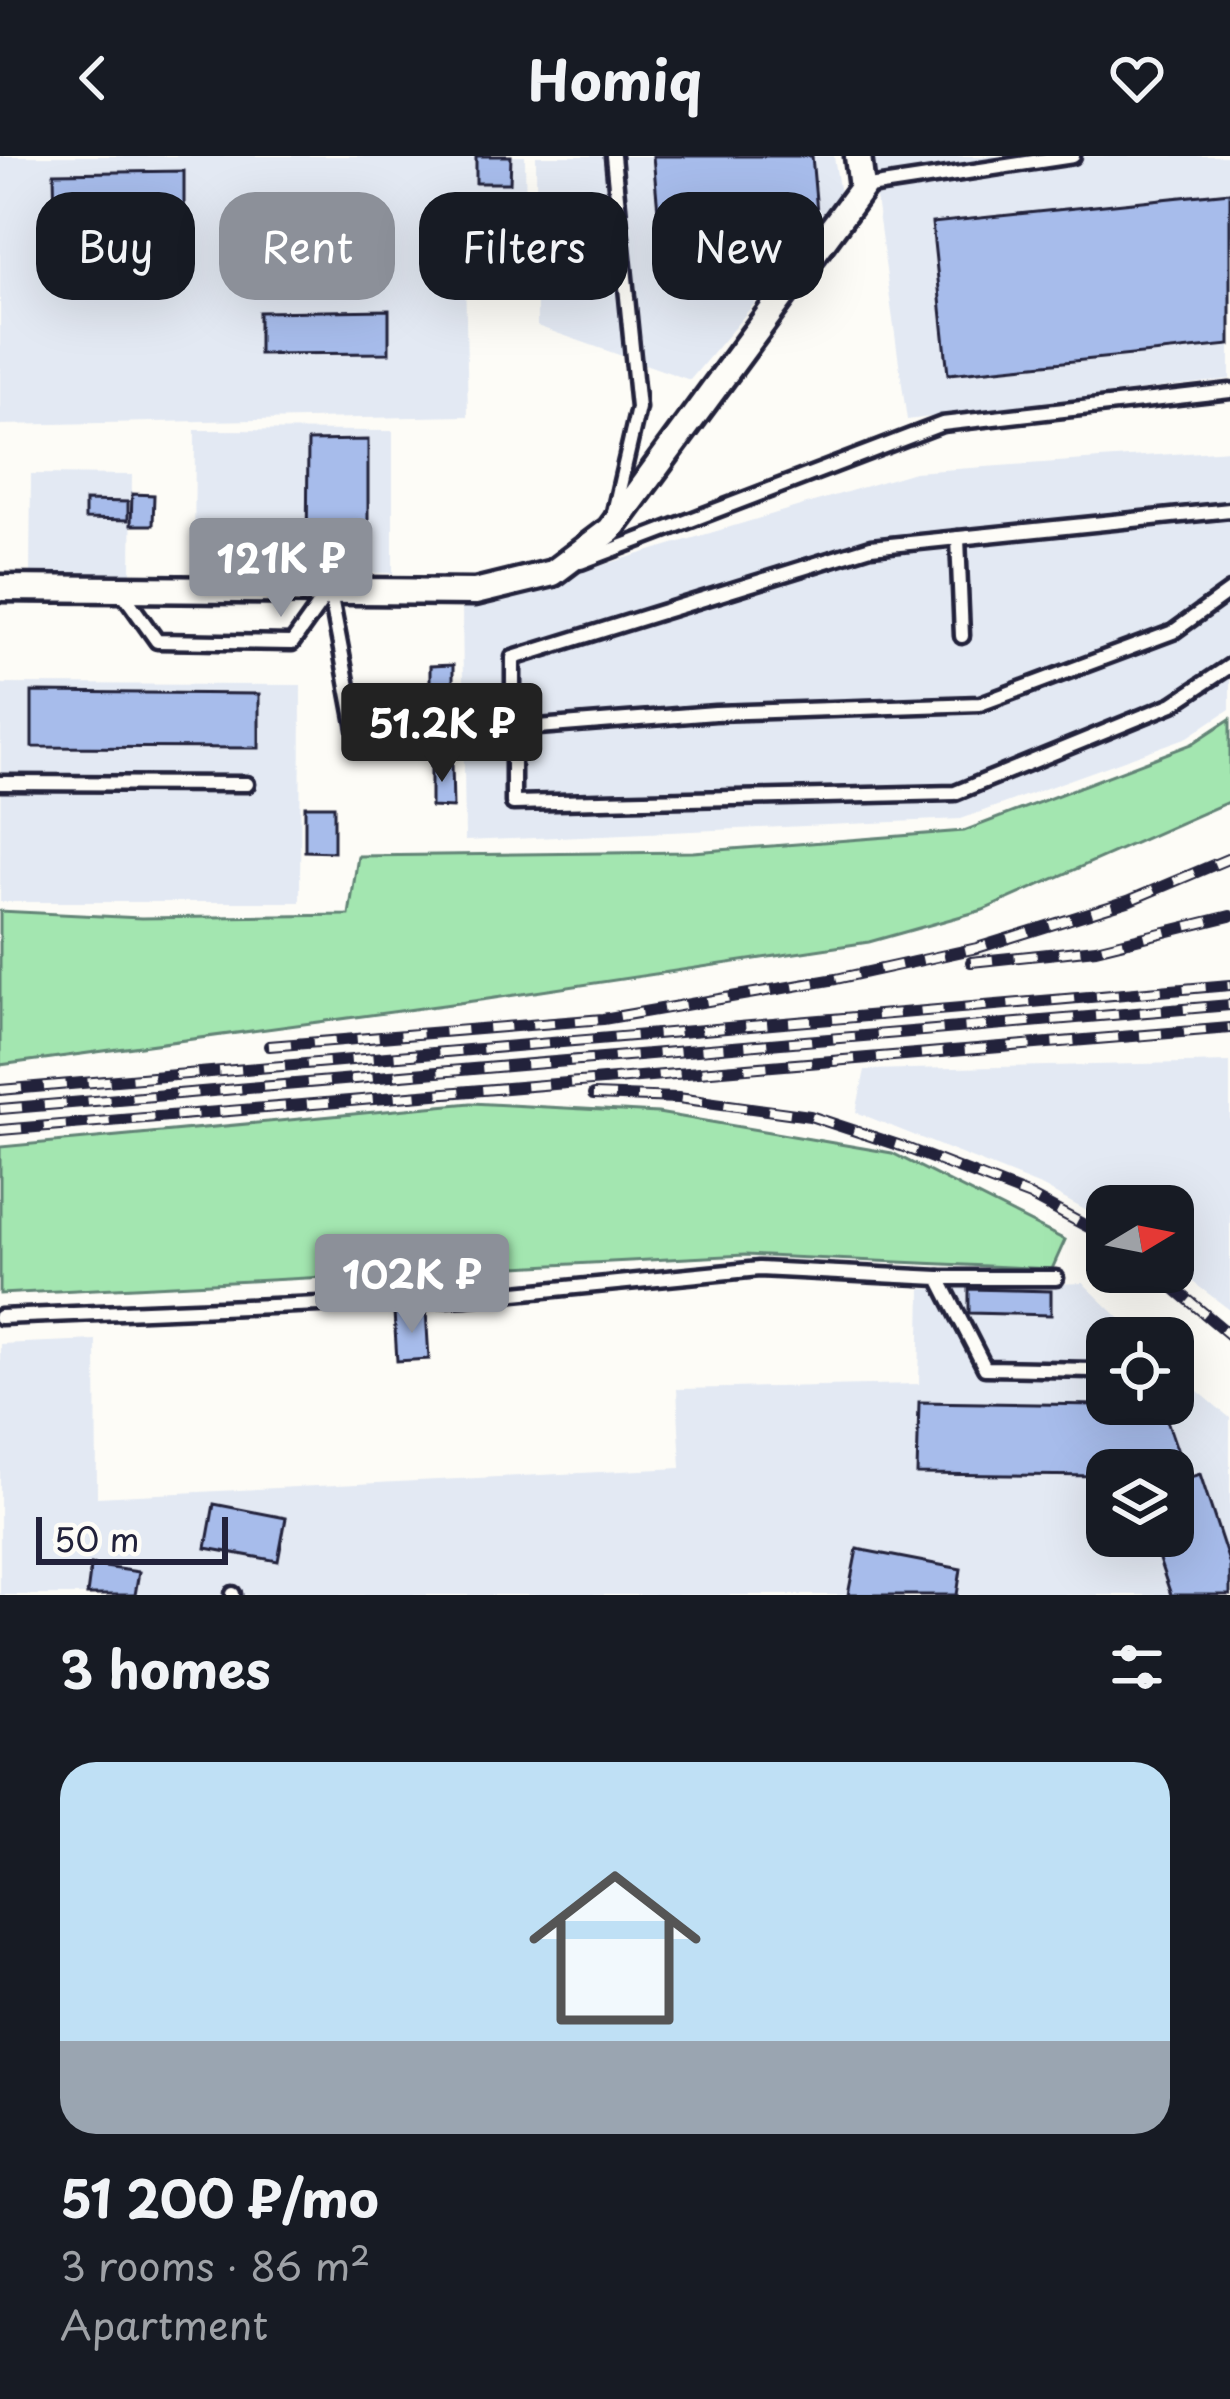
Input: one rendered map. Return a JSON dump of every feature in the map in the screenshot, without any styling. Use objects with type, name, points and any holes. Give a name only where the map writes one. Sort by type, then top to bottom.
[{"type":"street","points":[[0,588],[475,592],[553,573],[610,530],[862,188],[858,156]]},
{"type":"lane","points":[[610,530],[638,408],[613,156]]},
{"type":"lane","points":[[862,188],[1073,156]]},
{"type":"lane","points":[[553,573],[942,424],[1230,392]]},
{"type":"lane","points":[[1230,510],[871,548],[513,658],[513,803],[955,794],[1173,704],[1230,666]]},
{"type":"lane","points":[[958,538],[962,636]]},
{"type":"lane","points":[[120,589],[157,640],[292,643],[330,590]]},
{"type":"lane","points":[[330,590],[357,734],[715,713],[980,704],[1173,632],[1230,591]]},
{"type":"lane","points":[[0,782],[247,784]]},
{"type":"lane","points":[[0,1317],[465,1298],[759,1269],[1056,1279]]},
{"type":"lane","points":[[939,1278],[985,1368],[1086,1370]]},
{"type":"shaded area","points":[[0,156],[525,156],[526,192],[419,192],[419,300],[466,300],[468,416],[0,425]]},
{"type":"shaded area","points":[[536,156],[834,156],[841,201],[824,221],[824,192],[652,192],[652,300],[757,300],[690,380],[537,326],[537,300],[628,300],[628,192],[536,192]]},
{"type":"shaded area","points":[[870,156],[1230,156],[1230,379],[907,420]]},
{"type":"shaded area","points":[[195,430],[393,431],[393,573],[194,572]]},
{"type":"shaded area","points":[[1230,450],[1230,709],[1188,737],[961,819],[465,841],[462,607],[914,472]]},
{"type":"shaded area","points":[[31,474],[132,475],[131,575],[30,574]]},
{"type":"shaded area","points":[[1,684],[301,685],[300,902],[0,902]]},
{"type":"shaded area","points":[[1230,1062],[1230,1310],[1194,1283],[1194,1185],[1086,1185],[1086,1211],[1043,1187],[856,1112],[865,1070]]},
{"type":"shaded area","points":[[1083,1283],[1086,1293],[1093,1293],[1118,1317],[1086,1317],[1086,1425],[1194,1425],[1194,1388],[1230,1418],[1230,1595],[0,1595],[0,1344],[96,1340],[97,1497],[681,1468],[677,1389],[919,1384],[921,1289]]},
{"type":"green space","points":[[1230,719],[1230,801],[983,910],[869,942],[0,1065],[0,911],[141,918],[349,915],[358,856],[693,852],[964,831],[1192,744]]},
{"type":"green space","points":[[471,1103],[658,1113],[892,1153],[1065,1240],[1052,1269],[745,1255],[0,1294],[0,1147]]},
{"type":"building","points":[[476,156],[511,156],[510,183],[476,183]]},
{"type":"building","points":[[653,156],[812,156],[815,192],[656,192]]},
{"type":"building","points":[[184,171],[184,192],[54,192],[54,173]]},
{"type":"building","points":[[1230,192],[1230,345],[948,374],[932,223]]},
{"type":"building","points":[[389,310],[389,353],[259,354],[259,312]]},
{"type":"building","points":[[368,440],[368,556],[307,556],[308,441]]},
{"type":"building","points":[[132,494],[154,495],[153,525],[131,525]]},
{"type":"building","points":[[85,501],[128,502],[128,520],[85,519]]},
{"type":"building","points":[[453,665],[453,719],[430,719],[430,666]]},
{"type":"building","points":[[32,692],[259,694],[259,748],[32,747]]},
{"type":"building","points":[[431,763],[452,763],[453,808],[431,807]]},
{"type":"building","points":[[305,806],[334,806],[334,852],[305,851]]},
{"type":"building","points":[[969,1289],[1051,1291],[1051,1315],[969,1313]]},
{"type":"building","points":[[426,1310],[429,1359],[397,1361],[394,1312]]},
{"type":"building","points":[[919,1402],[1086,1405],[1086,1425],[1169,1425],[1177,1449],[1086,1449],[1086,1476],[917,1474]]},
{"type":"building","points":[[1200,1474],[1230,1565],[1230,1595],[1171,1595],[1158,1557],[1194,1557],[1194,1476]]},
{"type":"building","points":[[214,1504],[286,1518],[278,1561],[206,1548]]},
{"type":"building","points":[[857,1549],[961,1569],[957,1595],[848,1595]]},
{"type":"building","points":[[91,1565],[139,1572],[135,1595],[87,1595]]},
{"type":"railway","points":[[269,1046],[603,1019],[836,979],[977,948],[1128,901],[1230,858]]},
{"type":"railway","points":[[971,962],[1096,949],[1230,916]]},
{"type":"railway","points":[[0,1090],[1230,985]]},
{"type":"railway","points":[[0,1109],[1230,1005]]},
{"type":"railway","points":[[0,1130],[1230,1028]]},
{"type":"railway","points":[[593,1095],[678,1098],[810,1116],[1030,1196],[1086,1226]]},
{"type":"railway","points":[[1180,1293],[1230,1335]]}]
